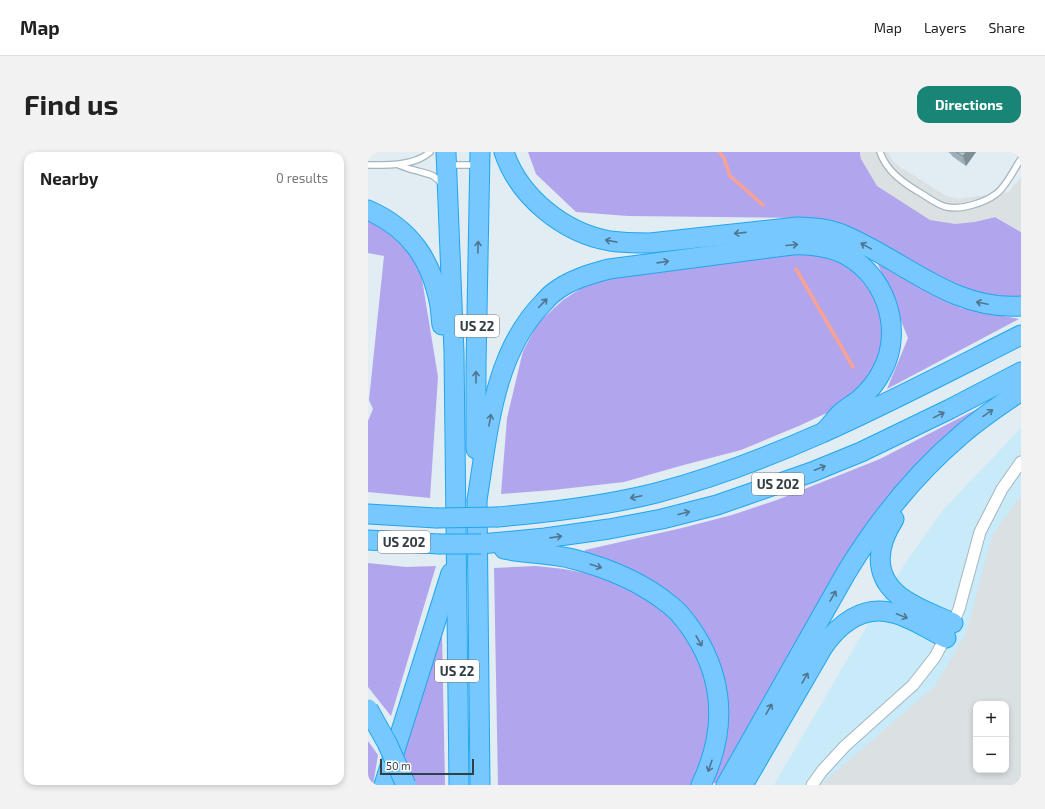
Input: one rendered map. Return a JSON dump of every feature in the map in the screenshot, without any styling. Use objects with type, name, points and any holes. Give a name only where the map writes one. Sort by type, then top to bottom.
[{"type":"highway","points":[[504,152],[519,182],[534,200],[549,213],[567,225],[601,239],[631,244],[650,243],[797,227],[817,227],[838,232],[857,241],[954,294],[973,301],[993,305],[1021,306]]},
{"type":"highway","name":"US 22","points":[[446,158],[454,353],[459,785]]},
{"type":"highway","name":"US 22","points":[[480,159],[476,366],[480,785]]},
{"type":"highway","points":[[368,210],[382,216],[400,229],[410,239],[423,257],[435,287],[444,332],[454,353]]},
{"type":"highway","points":[[478,500],[494,401],[503,371],[520,332],[535,311],[553,292],[590,274],[609,269],[808,244],[825,247],[841,253],[855,261],[868,272],[879,287],[887,304],[891,322],[892,338],[883,370],[874,384],[860,399],[841,413],[824,432]]},
{"type":"highway","name":"US 202","points":[[370,513],[436,518],[498,517],[594,506],[654,493],[741,466],[824,432],[900,398],[1021,335]]},
{"type":"highway","name":"US 202","points":[[368,540],[517,546],[545,538],[616,528],[662,519],[717,505],[812,472],[867,449],[945,412],[1021,372]]},
{"type":"highway","points":[[726,785],[865,542],[908,487],[936,458],[959,436],[984,416],[1021,391]]},
{"type":"highway","points":[[936,458],[890,525],[882,540],[880,553],[881,568],[887,582],[897,594],[921,609],[949,631]]},
{"type":"highway","points":[[517,546],[547,554],[572,558],[616,573],[640,584],[654,593],[672,606],[684,619],[694,632],[709,661],[717,690],[719,707],[719,721],[714,752],[701,785]]},
{"type":"highway","points":[[384,785],[456,557]]},
{"type":"highway","points":[[743,785],[823,647],[832,634],[845,623],[860,615],[875,611],[884,611],[949,631]]},
{"type":"highway","points":[[368,709],[387,743],[406,785]]},
{"type":"street","points":[[812,785],[822,771],[845,746],[913,685],[935,657],[949,631],[964,591],[980,532],[996,500],[1021,462]]},
{"type":"lane","points":[[398,165],[425,156],[430,152]]},
{"type":"lane","points":[[880,152],[882,159],[901,181],[946,207],[961,208],[976,204],[996,194],[1021,159]]},
{"type":"lane","points":[[446,158],[480,159]]},
{"type":"lane","points":[[368,164],[398,165],[434,176],[439,180],[448,196]]},
{"type":"shaded area","points":[[528,152],[860,152],[861,159],[974,222],[995,217],[1021,232],[1021,299],[980,296],[806,218],[628,216],[576,212],[536,174]]},
{"type":"shaded area","points":[[860,152],[888,152],[893,161],[900,167],[946,196],[958,199],[1009,192],[1021,177],[1021,232],[995,217],[974,222],[955,224],[930,220],[877,186],[861,159]]},
{"type":"shaded area","points":[[368,220],[394,234],[418,264],[422,279],[438,377],[430,498],[368,492],[368,421],[373,409],[369,400],[384,256],[368,253]]},
{"type":"shaded area","points":[[813,253],[837,259],[859,272],[872,290],[880,308],[884,352],[873,376],[848,403],[801,425],[741,450],[624,482],[501,494],[507,418],[523,351],[538,323],[563,300],[599,277],[756,257]]},
{"type":"shaded area","points":[[878,264],[961,308],[1019,319],[887,389],[908,338]]},
{"type":"shaded area","points":[[979,408],[941,444],[784,668],[717,784],[712,782],[722,756],[727,730],[723,683],[637,573],[585,552],[585,550],[732,515],[777,500],[880,459]]},
{"type":"shaded area","points":[[1021,428],[1021,785],[774,785],[851,653],[906,562],[943,510]]},
{"type":"shaded area","points":[[1021,495],[1021,785],[823,785],[824,782],[935,686],[966,634],[992,536]]},
{"type":"shaded area","points":[[368,563],[406,567],[436,566],[391,716],[368,687]]},
{"type":"shaded area","points":[[536,566],[564,569],[614,579],[675,618],[701,658],[711,701],[710,737],[693,785],[498,785],[494,568]]},
{"type":"shaded area","points":[[441,634],[445,785],[413,785],[401,753]]},
{"type":"shaded area","points":[[368,741],[378,755],[373,785],[368,785]]},
{"type":"building","points":[[956,152],[966,152],[963,156]]},
{"type":"waterway","points":[[719,152],[724,158],[730,176],[763,205]]},
{"type":"waterway","points":[[796,269],[853,367]]}]
